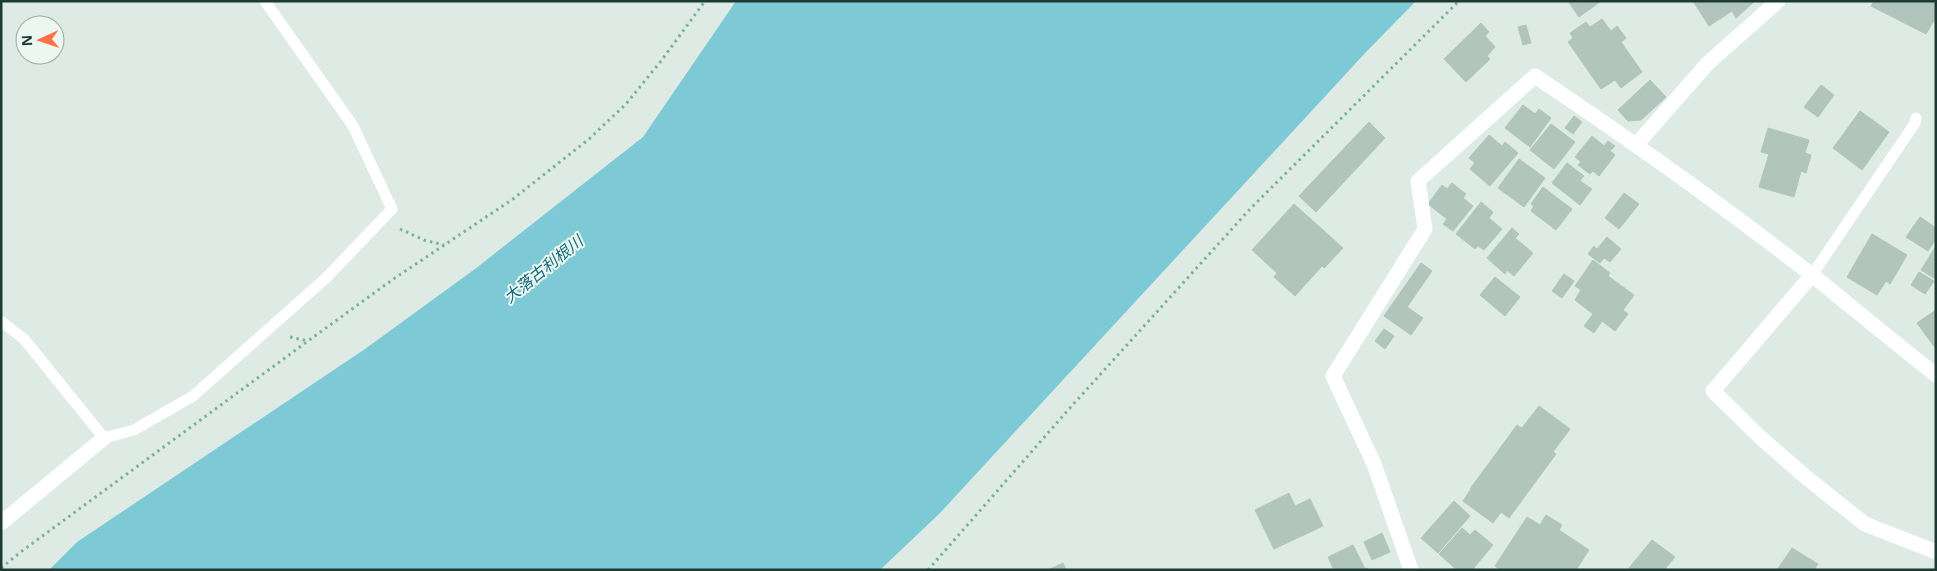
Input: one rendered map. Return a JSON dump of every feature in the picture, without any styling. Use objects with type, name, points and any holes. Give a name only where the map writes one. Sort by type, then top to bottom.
[{"type":"street","points":[[1636,145],[1708,63],[1778,1]]},
{"type":"street","points":[[1411,570],[1374,464],[1333,376],[1425,229],[1418,181],[1535,76],[1636,145],[1812,275],[1936,375]]},
{"type":"street","points":[[1812,275],[1714,392],[1761,438],[1807,478],[1865,524],[1936,552]]},
{"type":"street","points":[[1,523],[104,438]]},
{"type":"lane","points":[[1,321],[24,339],[104,438],[134,430],[193,396],[326,278],[383,216],[392,209],[353,126],[265,1]]},
{"type":"lane","points":[[1812,275],[1915,123],[1916,118]]},
{"type":"path","points":[[1,568],[22,550],[308,341],[513,199],[589,139],[626,104],[706,1]]},
{"type":"path","points":[[928,570],[1250,209],[1459,1]]},
{"type":"path","points":[[383,216],[398,228],[415,236],[444,245]]},
{"type":"water","name":"大落古利根川","points":[[736,1],[1416,1],[1367,51],[940,513],[880,570],[49,570],[77,542],[365,349],[475,269],[643,137]]},
{"type":"building","points":[[1568,1],[1601,1],[1579,17]]},
{"type":"building","points":[[1693,1],[1755,1],[1736,18],[1732,11],[1709,26]]},
{"type":"building","points":[[1874,1],[1936,1],[1936,17],[1926,34],[1871,6]]},
{"type":"building","points":[[1602,19],[1611,31],[1617,26],[1626,38],[1621,42],[1642,72],[1621,88],[1615,80],[1601,89],[1568,42],[1573,38],[1570,33],[1586,22],[1590,27]]},
{"type":"building","points":[[1481,23],[1489,32],[1485,36],[1495,47],[1487,56],[1490,59],[1466,82],[1444,59]]},
{"type":"building","points":[[1526,25],[1531,43],[1523,45],[1518,27]]},
{"type":"building","points":[[1650,80],[1666,97],[1641,120],[1628,121],[1618,110]]},
{"type":"building","points":[[1821,85],[1834,95],[1818,117],[1804,107]]},
{"type":"building","points":[[1523,105],[1535,114],[1539,109],[1551,118],[1530,147],[1505,128]]},
{"type":"building","points":[[1860,111],[1889,132],[1862,170],[1833,148]]},
{"type":"building","points":[[1574,116],[1582,122],[1573,134],[1565,128]]},
{"type":"building","points":[[1369,122],[1385,138],[1316,212],[1299,196]]},
{"type":"building","points":[[1551,124],[1575,142],[1554,169],[1530,150]]},
{"type":"building","points":[[1768,128],[1809,140],[1805,153],[1811,155],[1806,173],[1801,171],[1794,197],[1759,187],[1769,154],[1761,152]]},
{"type":"building","points":[[1489,135],[1502,146],[1505,142],[1518,153],[1490,186],[1470,169],[1475,163],[1469,158]]},
{"type":"building","points":[[1592,136],[1615,155],[1599,176],[1593,171],[1590,174],[1578,165],[1581,162],[1575,157]]},
{"type":"building","points":[[1608,141],[1615,146],[1611,150],[1604,146]]},
{"type":"building","points":[[1519,159],[1545,178],[1524,207],[1498,188]]},
{"type":"building","points":[[1567,163],[1584,176],[1580,181],[1592,189],[1580,205],[1552,183]]},
{"type":"building","points":[[1452,183],[1466,194],[1463,198],[1473,206],[1453,231],[1443,224],[1447,219],[1428,204],[1442,185],[1447,189]]},
{"type":"building","points":[[1543,187],[1572,209],[1556,230],[1531,211],[1534,206],[1531,204]]},
{"type":"building","points":[[1624,193],[1639,204],[1619,229],[1605,218]]},
{"type":"building","points":[[1481,202],[1493,212],[1489,218],[1502,229],[1484,250],[1478,246],[1475,249],[1456,234]]},
{"type":"building","points":[[1294,204],[1343,248],[1324,268],[1322,266],[1295,296],[1274,277],[1277,273],[1252,250]]},
{"type":"building","points":[[1920,217],[1936,228],[1936,239],[1928,251],[1906,237]]},
{"type":"building","points":[[1512,228],[1519,234],[1515,238],[1533,253],[1514,276],[1507,270],[1505,274],[1487,258]]},
{"type":"building","points":[[1872,234],[1907,255],[1890,284],[1886,281],[1877,295],[1847,277]]},
{"type":"building","points":[[1607,237],[1621,249],[1610,262],[1604,258],[1600,263],[1588,254],[1594,246],[1597,249]]},
{"type":"building","points":[[1936,246],[1936,279],[1921,270]]},
{"type":"building","points":[[1593,260],[1610,273],[1608,276],[1634,295],[1623,310],[1628,314],[1615,331],[1602,321],[1594,333],[1584,326],[1593,314],[1575,300],[1581,290],[1575,286]]},
{"type":"building","points":[[1421,263],[1432,271],[1407,307],[1423,318],[1411,335],[1384,316]]},
{"type":"building","points":[[1919,272],[1934,281],[1925,294],[1911,285]]},
{"type":"building","points":[[1564,274],[1574,281],[1562,298],[1552,291]]},
{"type":"building","points":[[1495,277],[1520,297],[1505,316],[1480,295]]},
{"type":"building","points":[[1936,310],[1936,349],[1917,323]]},
{"type":"building","points":[[1384,329],[1394,336],[1385,349],[1375,341]]},
{"type":"building","points":[[1539,406],[1570,429],[1553,452],[1556,454],[1509,518],[1501,512],[1493,523],[1463,501],[1517,425],[1522,428]]},
{"type":"building","points":[[1289,493],[1295,506],[1310,499],[1323,526],[1274,549],[1255,510]]},
{"type":"building","points":[[1454,501],[1470,516],[1438,553],[1421,538]]},
{"type":"building","points":[[1546,515],[1562,525],[1559,530],[1589,550],[1576,570],[1501,570],[1495,566],[1527,517],[1540,525]]},
{"type":"building","points":[[1462,528],[1470,535],[1475,530],[1493,545],[1472,570],[1457,570],[1439,554]]},
{"type":"building","points":[[1382,533],[1390,552],[1372,560],[1364,542]]},
{"type":"building","points":[[1652,540],[1675,557],[1664,570],[1631,570],[1629,568]]},
{"type":"building","points":[[1353,545],[1365,569],[1367,568],[1368,570],[1334,570],[1328,557]]},
{"type":"building","points":[[1792,548],[1818,564],[1814,570],[1777,570]]},
{"type":"building","points":[[1063,563],[1066,570],[1048,570]]}]
